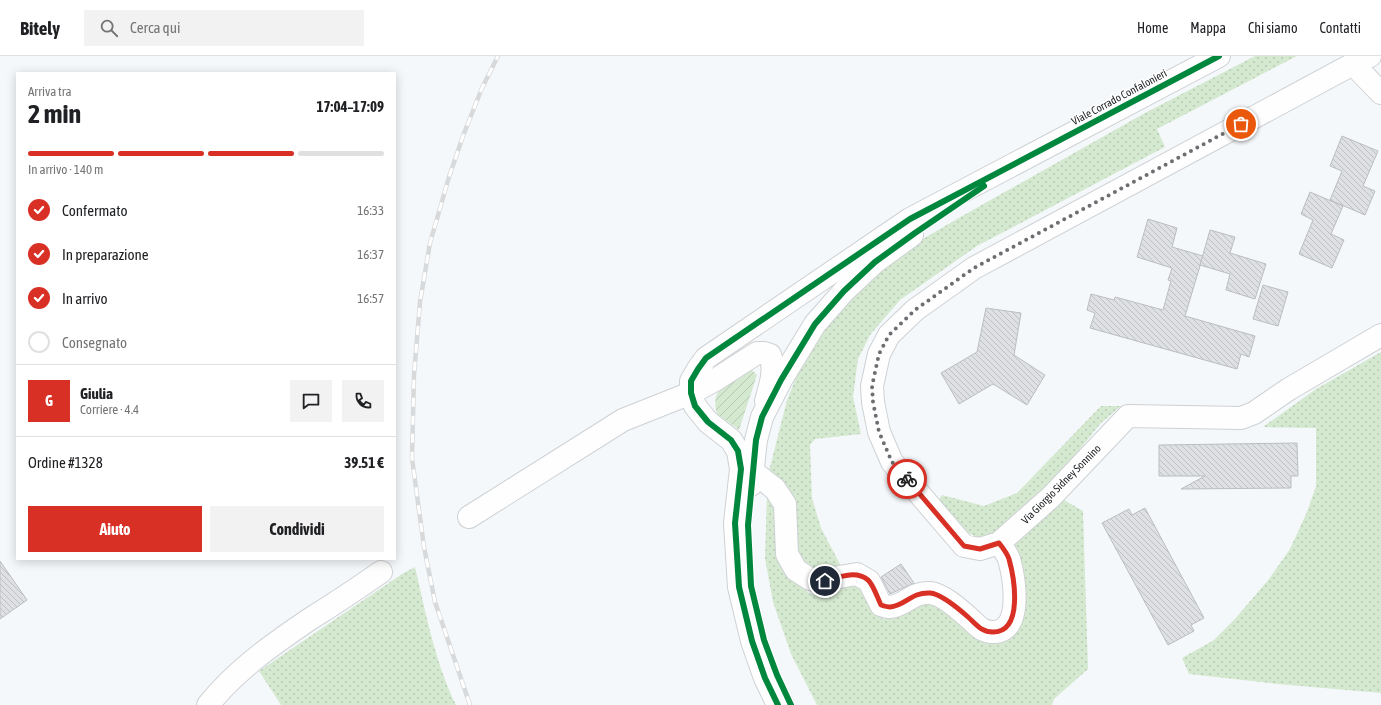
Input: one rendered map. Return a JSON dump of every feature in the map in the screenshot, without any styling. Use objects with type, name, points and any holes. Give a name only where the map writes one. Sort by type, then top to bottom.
[{"type":"street","name":"Viale Corrado Confalonieri","points":[[1029,156],[1219,56]]},
{"type":"street","points":[[1361,60],[1381,93]]},
{"type":"street","name":"Via Giorgio Sidney Sonnino","points":[[1361,60],[974,268],[915,310],[889,335],[879,354],[872,386],[873,402],[879,432],[892,462],[964,546],[980,549],[999,543],[1051,497],[1128,416],[1241,418],[1254,413],[1289,390],[1381,335]]},
{"type":"street","points":[[778,705],[765,678],[752,641],[739,587],[735,523],[741,469],[738,451],[731,440],[708,422],[695,406],[691,393],[691,381],[698,368],[706,358],[910,219],[1029,156]]},
{"type":"street","points":[[762,417],[781,380],[815,324],[844,291],[875,262],[915,233],[1029,156]]},
{"type":"street","points":[[469,517],[623,420],[691,393],[758,353],[770,355],[773,371],[756,440],[752,471],[748,525],[751,586],[764,640],[790,705]]},
{"type":"street","points":[[752,471],[776,489],[785,504],[788,554],[796,570],[810,579],[825,581],[857,574],[869,581],[881,605],[890,607],[900,604],[918,594],[931,593],[946,600],[980,628],[993,632],[1003,630],[1011,621],[1014,610],[1014,584],[1008,557],[999,543]]},
{"type":"street","points":[[208,705],[221,689],[249,664],[286,636],[381,572]]},
{"type":"green space","points":[[1255,56],[1297,56],[1157,129],[1165,147],[977,246],[900,300],[870,335],[858,359],[853,397],[861,434],[815,439],[810,445],[812,498],[821,528],[842,568],[826,573],[803,568],[769,471],[787,400],[800,368],[822,332],[858,289],[909,247],[1145,113]]},
{"type":"green space","points":[[1381,352],[1381,693],[1189,674],[1182,658],[1214,640],[1235,619],[1269,579],[1290,549],[1307,512],[1316,486],[1316,428],[1263,427],[1316,389]]},
{"type":"green space","points":[[750,368],[757,375],[739,430],[717,414],[715,405],[716,397],[723,386]]},
{"type":"green space","points":[[1101,406],[1121,406],[1101,423],[1053,482],[997,531],[985,537],[976,537],[967,532],[939,499],[942,495],[984,506],[1017,493]]},
{"type":"green space","points":[[773,494],[784,563],[808,593],[821,597],[833,596],[843,588],[855,584],[862,587],[873,614],[884,619],[903,610],[931,600],[1000,638],[1011,546],[1064,500],[1083,511],[1088,669],[1054,699],[1052,705],[817,705],[791,654],[773,602],[765,558],[767,495]]},
{"type":"green space","points":[[415,567],[427,620],[442,672],[456,705],[281,705],[259,671],[402,574]]},
{"type":"building","points":[[1342,136],[1378,151],[1363,186],[1375,191],[1365,215],[1330,200],[1342,171],[1330,166]]},
{"type":"building","points":[[1310,192],[1343,206],[1331,234],[1344,240],[1332,268],[1299,254],[1313,220],[1301,214]]},
{"type":"building","points":[[1148,219],[1177,228],[1172,247],[1203,256],[1185,316],[1255,336],[1249,357],[1241,354],[1237,369],[1090,328],[1095,313],[1087,310],[1091,294],[1114,300],[1115,297],[1163,310],[1171,281],[1168,280],[1172,268],[1137,257]]},
{"type":"building","points":[[1210,230],[1235,237],[1230,253],[1266,264],[1255,299],[1226,290],[1230,274],[1200,265]]},
{"type":"building","points":[[1263,285],[1288,292],[1278,326],[1253,319]]},
{"type":"building","points":[[986,308],[1021,313],[1014,355],[1045,375],[1027,405],[993,384],[959,404],[941,373],[977,352]]},
{"type":"building","points":[[1297,443],[1298,476],[1291,476],[1291,488],[1181,489],[1205,476],[1159,476],[1159,445]]},
{"type":"building","points":[[1145,508],[1204,618],[1191,625],[1194,631],[1168,645],[1102,523],[1129,509],[1132,515]]},
{"type":"building","points":[[0,561],[27,600],[0,619]]},
{"type":"building","points":[[901,564],[914,583],[890,594],[881,577]]},
{"type":"railway","points":[[470,705],[435,602],[424,547],[412,458],[414,375],[420,302],[430,243],[449,177],[463,136],[482,88],[498,56]]},
{"type":"cycle path","points":[[778,705],[765,678],[752,641],[739,587],[735,523],[741,469],[738,451],[731,440],[708,422],[695,406],[691,393],[691,381],[698,369],[706,358],[910,219],[1219,56]]},
{"type":"cycle path","points":[[791,705],[777,675],[764,640],[751,586],[748,525],[756,440],[762,417],[781,380],[815,324],[844,291],[875,262],[984,186]]},
{"type":"way so far","points":[[907,479],[892,462],[879,432],[873,402],[872,386],[879,354],[889,335],[915,310],[974,268],[1241,124]]},
{"type":"route","points":[[825,581],[857,574],[869,581],[881,605],[890,607],[900,604],[918,594],[931,593],[946,600],[980,628],[993,632],[1003,630],[1011,621],[1014,610],[1014,584],[1008,557],[999,543],[980,549],[964,546],[907,479]]}]
